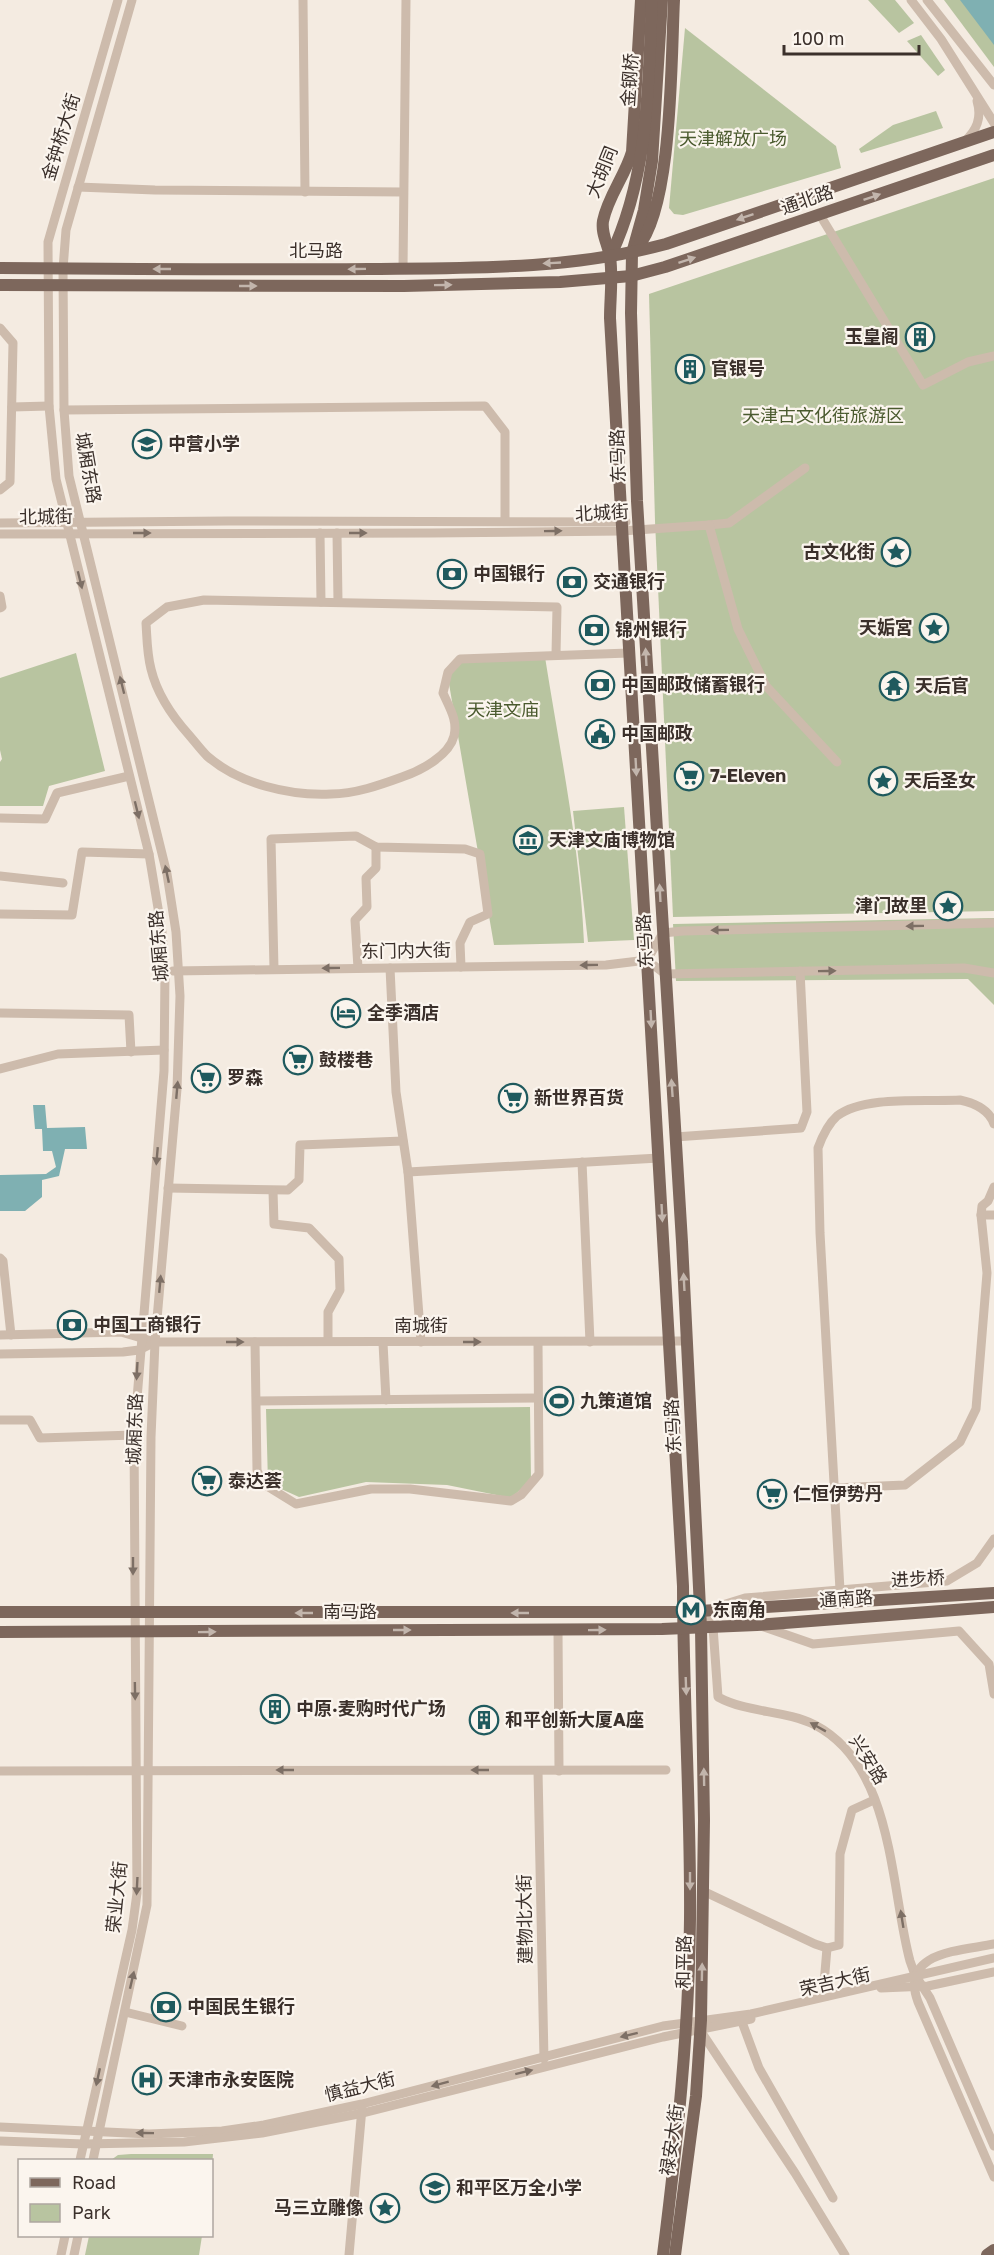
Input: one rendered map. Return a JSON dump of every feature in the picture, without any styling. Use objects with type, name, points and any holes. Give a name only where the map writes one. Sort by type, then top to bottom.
[{"type":"main road","name":"大胡同","points":[[610,257],[603,224],[615,188],[626,170],[632,152],[641,0]]},
{"type":"main road","name":"金钢桥","points":[[647,162],[652,0]]},
{"type":"main road","name":"金钢桥","points":[[647,162],[663,0]]},
{"type":"main road","points":[[632,253],[654,220],[661,187],[674,0]]},
{"type":"main road","name":"通北路","points":[[632,253],[994,132]]},
{"type":"main road","name":"通北路","points":[[631,276],[994,154]]},
{"type":"main road","name":"大胡同","points":[[610,257],[628,218],[647,162]]},
{"type":"main road","points":[[632,253],[644,210],[647,162]]},
{"type":"main road","points":[[966,165],[994,165]]},
{"type":"main road","name":"北马路","points":[[0,268],[403,269],[577,262],[632,253]]},
{"type":"main road","name":"东马路","points":[[632,253],[639,528],[675,1137],[699,1611],[707,1627]]},
{"type":"main road","name":"东马路","points":[[610,257],[610,318],[621,525],[659,1158],[684,1628]]},
{"type":"main road","name":"北马路","points":[[0,285],[414,286],[610,279],[631,276]]},
{"type":"main road","name":"进步桥","points":[[808,1604],[994,1593]]},
{"type":"main road","name":"通南路","points":[[699,1611],[808,1604]]},
{"type":"main road","name":"通南路","points":[[707,1627],[994,1607]]},
{"type":"main road","name":"南马路","points":[[0,1612],[699,1611]]},
{"type":"main road","name":"南马路","points":[[0,1632],[558,1631],[707,1627]]},
{"type":"main road","name":"和平路","points":[[701,2025],[707,1627]]},
{"type":"main road","name":"和平路","points":[[684,1628],[690,1801],[690,1921],[686,2028]]},
{"type":"main road","name":"禄安大街","points":[[675,2255],[696,2096],[701,2025]]},
{"type":"main road","name":"禄安大街","points":[[663,2255],[681,2098],[686,2028]]},
{"type":"main road","points":[[987,2255],[994,2250]]},
{"type":"street","name":"金钟桥大街","points":[[47,286],[51,227],[118,0]]},
{"type":"street","name":"金钟桥大街","points":[[63,269],[66,230],[132,0]]},
{"type":"street","points":[[303,0],[305,192]]},
{"type":"street","points":[[403,269],[406,0]]},
{"type":"street","points":[[911,0],[941,39],[994,123]]},
{"type":"street","points":[[927,0],[994,86]]},
{"type":"street","points":[[975,93],[994,116]]},
{"type":"street","points":[[959,145],[969,137],[978,123],[980,116],[975,93]]},
{"type":"street","points":[[78,187],[403,192]]},
{"type":"street","points":[[820,214],[923,385],[968,362],[994,356]]},
{"type":"street","name":"城厢东路","points":[[63,269],[64,410],[69,476],[167,874],[179,971],[179,1059],[155,1342],[149,1632]]},
{"type":"street","name":"城厢东路","points":[[47,286],[49,406],[53,460],[149,854],[162,932],[165,972],[164,1050],[134,1435],[134,1632]]},
{"type":"street","points":[[0,328],[13,343],[10,482],[0,490]]},
{"type":"street","points":[[12,407],[49,406]]},
{"type":"street","points":[[64,410],[484,406],[505,432],[505,521]]},
{"type":"street","points":[[639,528],[729,523],[805,468]]},
{"type":"street","name":"北城街","points":[[0,523],[505,521],[621,525],[639,528]]},
{"type":"street","name":"北城街","points":[[0,534],[337,533],[621,525]]},
{"type":"street","points":[[709,525],[738,628],[766,686],[837,762]]},
{"type":"street","points":[[320,533],[321,602]]},
{"type":"street","points":[[337,533],[338,602]]},
{"type":"street","points":[[0,596],[2,607],[0,608]]},
{"type":"street","points":[[556,654],[556,607],[204,600],[167,607],[146,623],[151,668],[158,689],[174,717],[208,756],[236,774],[268,787],[332,795],[382,784],[418,771],[449,746],[454,737],[453,712],[443,693],[448,672],[460,659],[628,653]]},
{"type":"street","points":[[0,818],[45,819],[57,793],[129,776]]},
{"type":"street","points":[[274,969],[271,839],[356,837],[376,847],[465,849],[480,854],[488,914],[470,922],[460,944],[461,967]]},
{"type":"street","points":[[358,968],[355,920],[367,907],[366,878],[376,867],[376,847]]},
{"type":"street","points":[[0,914],[72,915],[82,852],[149,854]]},
{"type":"street","points":[[0,876],[63,883]]},
{"type":"street","points":[[994,923],[663,933],[647,960],[665,974],[964,968],[994,973]]},
{"type":"street","name":"东门内大街","points":[[165,972],[606,965],[647,960]]},
{"type":"street","points":[[390,968],[396,1092],[408,1172],[421,1342]]},
{"type":"street","points":[[675,1137],[801,1128],[807,1112],[800,971]]},
{"type":"street","points":[[0,1013],[129,1015],[131,1052]]},
{"type":"street","points":[[0,1069],[58,1054],[164,1050]]},
{"type":"street","points":[[840,1590],[817,1162],[822,1137],[836,1117],[853,1107],[868,1104],[960,1100],[972,1103],[986,1111],[994,1124]]},
{"type":"street","points":[[168,1188],[288,1190],[299,1180],[300,1145],[403,1141]]},
{"type":"street","points":[[408,1172],[659,1158]]},
{"type":"street","points":[[582,1162],[590,1342]]},
{"type":"street","points":[[834,1488],[905,1485],[960,1442],[976,1409],[987,1273],[981,1215],[982,1206],[988,1201],[994,1187]]},
{"type":"street","points":[[273,1191],[274,1224],[309,1228],[339,1259],[340,1290],[328,1312],[328,1341]]},
{"type":"street","points":[[981,1215],[994,1215]]},
{"type":"street","points":[[0,1258],[3,1261],[11,1335]]},
{"type":"street","name":"南城街","points":[[0,1335],[121,1332],[155,1342],[686,1341]]},
{"type":"street","name":"南城街","points":[[0,1354],[139,1350],[155,1342]]},
{"type":"street","points":[[255,1342],[257,1470],[262,1483],[296,1504],[371,1489],[410,1489],[511,1501],[521,1496],[539,1474],[538,1342]]},
{"type":"street","points":[[382,1343],[386,1400]]},
{"type":"street","points":[[257,1401],[538,1398]]},
{"type":"street","points":[[0,1420],[30,1420],[40,1438],[134,1435]]},
{"type":"street","points":[[699,1611],[745,1598],[947,1581],[977,1563],[994,1539]]},
{"type":"street","points":[[757,1625],[813,1644],[959,1631],[989,1664],[994,1694]]},
{"type":"street","name":"兴安路","points":[[707,1627],[718,1697],[803,1720],[835,1738],[854,1760],[874,1800],[889,1846],[907,1952],[915,1975],[919,1986],[930,1998],[994,2146]]},
{"type":"street","points":[[558,1631],[559,1771]]},
{"type":"street","name":"荣业大街","points":[[80,2159],[132,1930],[137,1893],[134,1632]]},
{"type":"street","name":"荣业大街","points":[[93,2159],[147,1905],[149,1632]]},
{"type":"street","points":[[0,1771],[666,1770]]},
{"type":"street","name":"建物北大街","points":[[538,1771],[545,2066]]},
{"type":"street","points":[[704,1891],[827,1948],[839,1945],[840,1854],[852,1810],[874,1800]]},
{"type":"street","points":[[915,1975],[922,1963],[938,1956],[994,1944]]},
{"type":"street","points":[[826,1996],[824,1984],[827,1948]]},
{"type":"street","name":"荣吉大街","points":[[686,2028],[994,1958]]},
{"type":"street","name":"荣吉大街","points":[[701,2025],[742,2022],[874,1990],[919,1986],[994,1972]]},
{"type":"street","name":"兴安路","points":[[919,1986],[918,2002],[994,2177]]},
{"type":"street","points":[[125,2012],[182,2026]]},
{"type":"street","points":[[742,2022],[759,2068],[833,2198]]},
{"type":"street","points":[[701,2025],[845,2255]]},
{"type":"street","name":"慎益大街","points":[[0,2127],[149,2134],[222,2131],[363,2109],[544,2056],[686,2028]]},
{"type":"street","name":"慎益大街","points":[[0,2141],[96,2144],[220,2139],[363,2109],[545,2066],[686,2028]]},
{"type":"street","points":[[349,2255],[363,2109]]},
{"type":"street","points":[[61,2255],[65,2237]]},
{"type":"street","points":[[74,2255],[78,2237]]},
{"type":"green space","points":[[868,0],[895,0],[914,23],[899,33]]},
{"type":"green space","points":[[944,0],[994,0],[994,67]]},
{"type":"green space","name":"天津解放广场","points":[[685,28],[836,146],[841,168],[683,215],[674,214],[669,208]]},
{"type":"green space","points":[[921,35],[945,70],[938,76],[907,41]]},
{"type":"green space","points":[[936,111],[943,128],[861,153],[859,149],[893,125]]},
{"type":"green space","name":"天津古文化街旅游区","points":[[994,178],[994,911],[673,917],[655,521],[649,294]]},
{"type":"green space","points":[[76,653],[105,771],[49,786],[43,806],[0,806],[0,762],[2,759],[0,678]]},
{"type":"green space","name":"天津文庙","points":[[545,657],[574,835],[584,943],[494,945],[448,678],[462,660]]},
{"type":"green space","points":[[624,807],[634,940],[588,942],[573,811]]},
{"type":"green space","points":[[994,918],[994,1005],[968,979],[676,981],[673,924]]},
{"type":"green space","points":[[530,1407],[531,1480],[511,1498],[447,1485],[366,1482],[299,1497],[268,1483],[266,1409]]},
{"type":"green space","points":[[213,2154],[213,2159],[112,2159],[118,2155]]},
{"type":"green space","points":[[89,2237],[202,2237],[199,2255],[85,2255]]},
{"type":"water","points":[[960,0],[994,0],[994,45]]},
{"type":"water","points":[[33,1105],[45,1105],[47,1128],[85,1127],[87,1149],[65,1149],[59,1176],[42,1180],[42,1197],[25,1211],[0,1211],[0,1175],[46,1174],[56,1167],[52,1151],[43,1151],[42,1129],[35,1129]]},
{"type":"place","name":"玉皇阁","points":[[920,337]]},
{"type":"place","name":"官银号","points":[[690,369]]},
{"type":"place","name":"中营小学","points":[[147,444]]},
{"type":"place","name":"古文化街","points":[[896,552]]},
{"type":"place","name":"中国银行","points":[[452,574]]},
{"type":"place","name":"交通银行","points":[[572,582]]},
{"type":"place","name":"天姤宮","points":[[934,628]]},
{"type":"place","name":"锦州银行","points":[[594,630]]},
{"type":"place","name":"中国邮政储蓄银行","points":[[600,685]]},
{"type":"place","name":"天后官","points":[[894,686]]},
{"type":"place","name":"中国邮政","points":[[600,734]]},
{"type":"place","name":"7-Eleven","points":[[689,776]]},
{"type":"place","name":"天后圣女","points":[[883,781]]},
{"type":"place","name":"天津文庙博物馆","points":[[528,840]]},
{"type":"place","name":"津门故里","points":[[948,906]]},
{"type":"place","name":"全季酒店","points":[[346,1013]]},
{"type":"place","name":"鼓楼巷","points":[[298,1060]]},
{"type":"place","name":"罗森","points":[[206,1078]]},
{"type":"place","name":"新世界百货","points":[[513,1098]]},
{"type":"place","name":"中国工商银行","points":[[72,1325]]},
{"type":"place","name":"九策道馆","points":[[559,1401]]},
{"type":"place","name":"泰达荟","points":[[207,1481]]},
{"type":"place","name":"仁恒伊势丹","points":[[772,1494]]},
{"type":"place","name":"东南角","points":[[691,1610]]},
{"type":"place","name":"中原·麦购时代广场","points":[[275,1709]]},
{"type":"place","name":"和平创新大厦A座","points":[[484,1720]]},
{"type":"place","name":"中国民生银行","points":[[166,2007]]},
{"type":"place","name":"天津市永安医院","points":[[147,2080]]},
{"type":"place","name":"和平区万全小学","points":[[435,2188]]},
{"type":"place","name":"马三立雕像","points":[[385,2208]]}]
